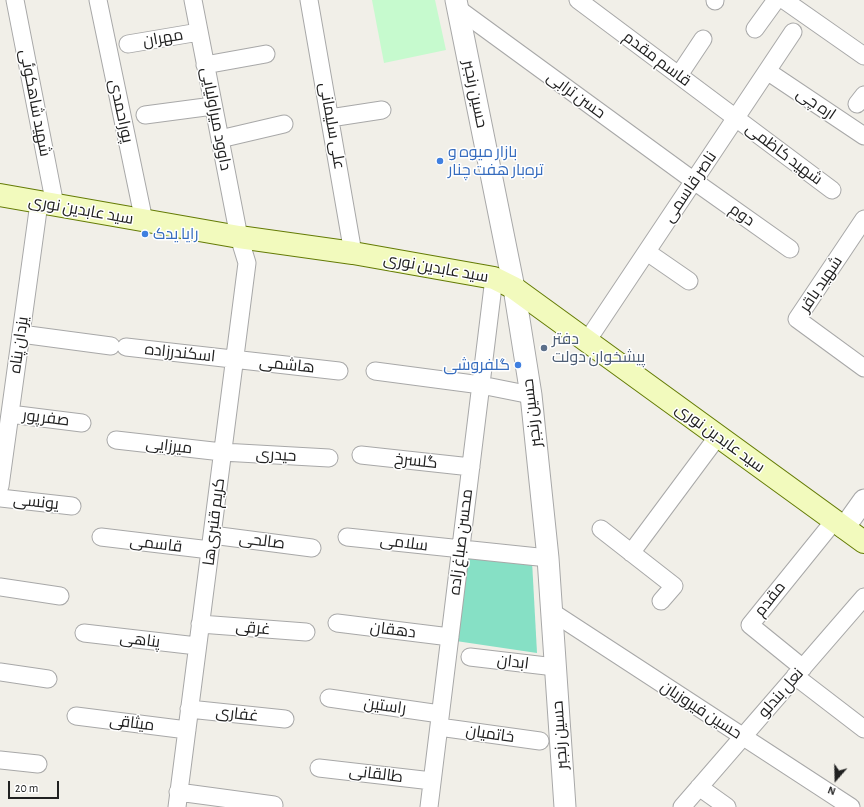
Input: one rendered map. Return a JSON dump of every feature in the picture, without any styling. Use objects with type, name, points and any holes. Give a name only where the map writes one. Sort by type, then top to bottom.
[{"type":"main road","name":"سید عابدین نوری","points":[[0,195],[239,237],[353,253],[494,278],[514,288],[864,542]]},
{"type":"street","name":"شهید شاهکوئی","points":[[15,0],[47,204]]},
{"type":"street","name":"پوراحمدی","points":[[98,0],[144,221]]},
{"type":"street","name":"داوود میراولیایی","points":[[193,0],[239,237]]},
{"type":"street","name":"علی سلیمانی","points":[[308,0],[353,253]]},
{"type":"street","name":"قاسم مقدم","points":[[578,0],[736,118]]},
{"type":"street","points":[[755,29],[782,0],[864,56]]},
{"type":"street","name":"حسن ترابی","points":[[456,4],[694,181]]},
{"type":"street","name":"حسین رنجبر","points":[[456,4],[514,288],[531,395],[548,558],[565,807]]},
{"type":"street","name":"مهران","points":[[128,44],[199,32]]},
{"type":"street","name":"ناصر قاسمی","points":[[587,341],[793,32]]},
{"type":"street","points":[[679,75],[703,39]]},
{"type":"street","points":[[205,65],[266,54]]},
{"type":"street","name":"اره چی","points":[[767,71],[864,136]]},
{"type":"street","points":[[145,115],[213,106]]},
{"type":"street","points":[[330,118],[382,110]]},
{"type":"street","name":"شهید کاظمی","points":[[736,118],[832,190]]},
{"type":"street","points":[[220,139],[284,124]]},
{"type":"street","name":"دوم","points":[[694,181],[790,249]]},
{"type":"street","name":"یزدان پناه","points":[[0,486],[21,334],[47,204]]},
{"type":"street","name":"شهید باقر","points":[[864,219],[797,319],[864,368]]},
{"type":"street","name":"کریم قنبری‌ها","points":[[177,800],[247,263],[239,237]]},
{"type":"street","points":[[647,252],[690,281]]},
{"type":"street","name":"محسن صباغ زاده","points":[[429,807],[494,278]]},
{"type":"street","name":"اسکندرزاده","points":[[21,334],[234,360]]},
{"type":"street","name":"هاشمی","points":[[234,360],[339,371]]},
{"type":"street","points":[[375,371],[481,385],[531,395]]},
{"type":"street","name":"صفرپور","points":[[10,414],[82,423]]},
{"type":"street","points":[[631,552],[718,436]]},
{"type":"street","name":"میرزایی","points":[[116,440],[222,452]]},
{"type":"street","name":"حیدری","points":[[222,452],[329,458]]},
{"type":"street","name":"گلسرخ","points":[[361,455],[471,466]]},
{"type":"street","name":"یونسی","points":[[0,498],[72,506]]},
{"type":"street","points":[[839,524],[864,500]]},
{"type":"street","name":"مقدم","points":[[799,672],[750,625],[839,524]]},
{"type":"street","points":[[601,529],[674,586],[661,601]]},
{"type":"street","name":"قاسمی","points":[[101,537],[211,543]]},
{"type":"street","name":"سلامی","points":[[347,537],[548,558]]},
{"type":"street","name":"صالحی","points":[[211,543],[312,548]]},
{"type":"street","points":[[0,587],[60,596]]},
{"type":"street","name":"نعل بندلو","points":[[682,807],[864,598]]},
{"type":"street","name":"حسین فیروزیان","points":[[552,612],[851,807]]},
{"type":"street","name":"دهقان","points":[[337,623],[450,637]]},
{"type":"street","name":"غرقی","points":[[200,624],[306,632]]},
{"type":"street","name":"پناهی","points":[[84,633],[197,646]]},
{"type":"street","name":"ابدان","points":[[470,657],[555,667]]},
{"type":"street","points":[[0,672],[48,679]]},
{"type":"street","points":[[799,672],[864,729]]},
{"type":"street","name":"راستین","points":[[329,698],[440,720]]},
{"type":"street","name":"غفاری","points":[[189,709],[285,719]]},
{"type":"street","name":"میثاقی","points":[[76,716],[187,730]]},
{"type":"street","name":"خاتمیان","points":[[440,720],[540,742]]},
{"type":"street","points":[[0,760],[38,764]]},
{"type":"street","name":"طالقانی","points":[[319,768],[432,781]]},
{"type":"street","points":[[699,787],[727,807]]},
{"type":"street","points":[[177,800],[274,805]]},
{"type":"green space","points":[[372,0],[435,0],[446,50],[384,63]]},
{"type":"green space","points":[[468,554],[532,561],[537,653],[456,641]]},
{"type":"place","name":"بازار میوه و تره‌بار هفت چنار","points":[[440,161]]},
{"type":"place","name":"رایا یدک","points":[[145,234]]},
{"type":"place","name":"دفتر پیشخوان دولت","points":[[544,348]]},
{"type":"place","name":"گلفروشی","points":[[518,365]]}]
